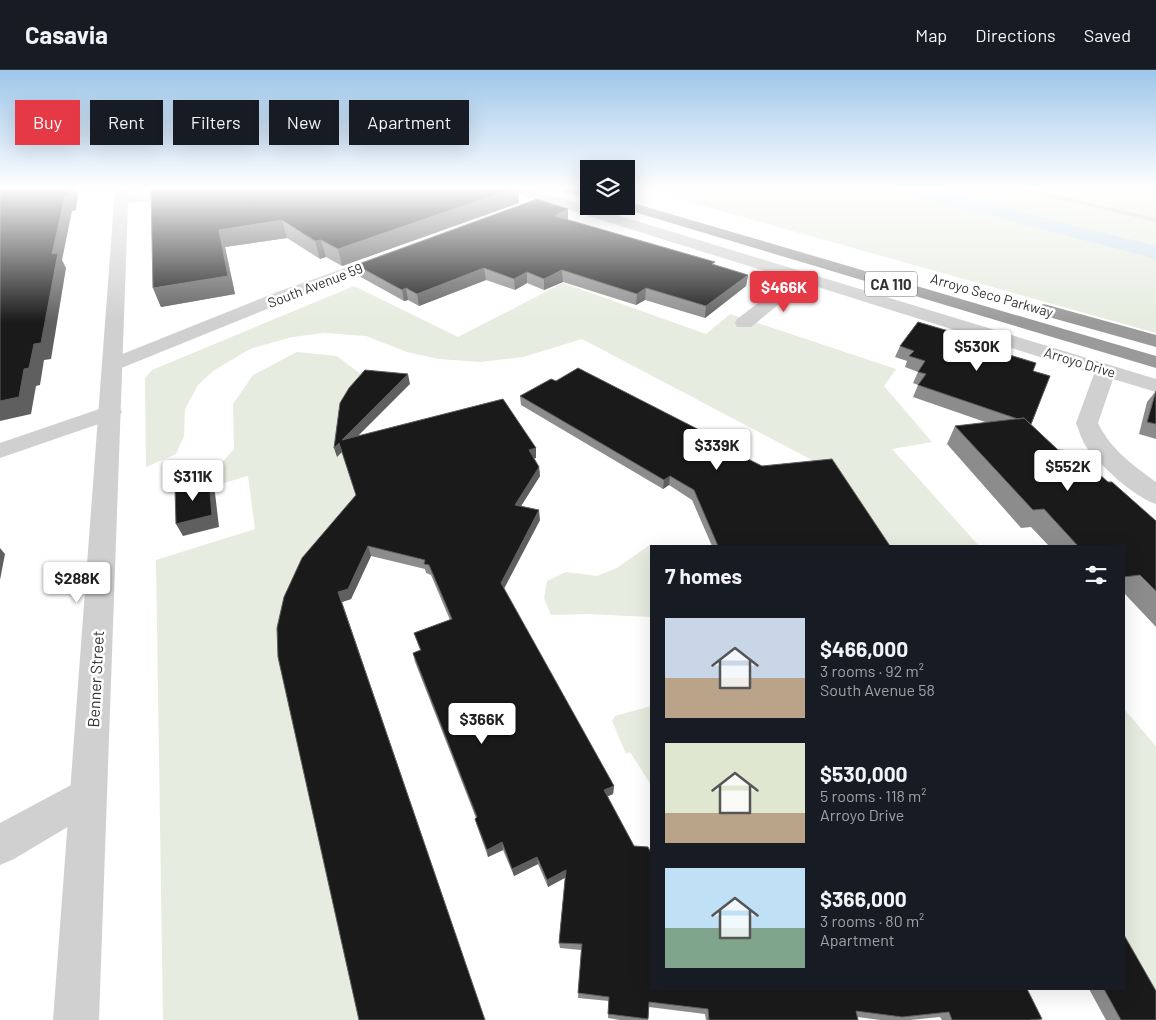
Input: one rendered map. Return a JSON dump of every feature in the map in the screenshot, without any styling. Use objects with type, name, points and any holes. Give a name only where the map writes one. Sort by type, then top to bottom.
[{"type":"highway","name":"Arroyo Seco Parkway","points":[[722,233],[1156,362]]},
{"type":"highway","points":[[777,233],[844,252]]},
{"type":"highway","name":"Arroyo Seco Parkway","points":[[1033,306],[1156,341]]},
{"type":"street","name":"Benner Street","points":[[76,1020],[120,233]]},
{"type":"street","name":"Arroyo Drive","points":[[660,233],[1156,386]]},
{"type":"street","name":"South Avenue 59","points":[[112,365],[283,296],[411,249]]},
{"type":"street","points":[[744,323],[803,277]]},
{"type":"street","points":[[1106,370],[1087,422],[1096,444],[1116,464],[1156,495]]},
{"type":"street","points":[[0,451],[111,412]]},
{"type":"street","points":[[0,845],[88,794]]},
{"type":"shaded area","points":[[801,233],[1156,233],[1156,333]]},
{"type":"shaded area","points":[[563,283],[706,334],[730,314],[896,369],[884,386],[932,442],[892,449],[978,545],[880,545],[829,469],[582,339],[523,357],[480,362],[439,359],[407,352],[366,336],[324,333],[292,337],[250,349],[213,371],[198,385],[185,409],[184,436],[176,454],[146,467],[145,378],[152,370],[354,286],[458,337]]},
{"type":"shaded area","points":[[297,352],[337,356],[367,379],[339,443],[359,504],[336,531],[363,1020],[163,1020],[156,560],[255,529],[248,476],[193,492],[192,486],[218,467],[234,449],[233,404],[253,375]]},
{"type":"shaded area","points":[[650,546],[650,617],[587,614],[551,615],[544,598],[547,581],[566,572],[597,576],[617,568]]},
{"type":"shaded area","points":[[650,706],[650,783],[630,752],[626,754],[612,721],[615,716]]},
{"type":"shaded area","points":[[1125,710],[1156,746],[1156,1002],[1125,948]]},
{"type":"water","points":[[1057,233],[1106,233],[1156,246],[1156,259]]},
{"type":"building","points":[[0,233],[57,233],[52,254],[58,253],[41,343],[34,344],[29,368],[24,369],[19,397],[0,401]]},
{"type":"building","points":[[152,233],[220,233],[228,276],[153,288]]},
{"type":"building","points":[[303,233],[383,233],[338,249],[321,240],[315,241]]},
{"type":"building","points":[[443,233],[615,233],[715,262],[712,264],[748,275],[706,306],[646,288],[637,294],[562,270],[544,279],[527,272],[514,279],[484,268],[417,294],[406,288],[402,290],[356,265]]},
{"type":"building","points":[[918,322],[1006,348],[1003,353],[1036,363],[1033,371],[1050,376],[1031,424],[1024,418],[1018,419],[918,385],[926,374],[918,372],[925,361],[909,356],[914,351],[900,346]]},
{"type":"building","points":[[578,368],[715,438],[712,441],[762,466],[832,459],[889,545],[718,545],[694,490],[670,476],[664,480],[520,396],[551,379],[556,381]]},
{"type":"building","points":[[365,370],[408,374],[342,440],[503,399],[536,448],[529,450],[539,467],[515,505],[539,510],[501,583],[614,786],[604,790],[634,846],[648,847],[650,851],[650,990],[1028,990],[1042,1019],[952,1020],[949,1012],[902,1017],[856,1011],[858,1020],[709,1020],[708,1009],[649,1002],[648,1019],[608,1014],[609,997],[578,993],[582,944],[559,943],[566,870],[547,880],[537,857],[512,869],[502,842],[487,850],[475,819],[477,817],[413,653],[421,650],[414,633],[452,619],[429,565],[424,564],[425,560],[368,546],[348,589],[338,592],[485,1020],[359,1020],[278,657],[277,628],[284,597],[302,558],[356,495],[339,443],[334,448],[340,403],[349,388]]},
{"type":"building","points":[[1156,391],[1156,424],[1147,422]]},
{"type":"building","points":[[1024,418],[1058,450],[1073,451],[1108,482],[1112,482],[1156,521],[1156,591],[1140,575],[1125,577],[1125,545],[1077,545],[1044,509],[1033,510],[955,426]]},
{"type":"building","points":[[209,481],[212,515],[176,524],[175,489]]},
{"type":"building","points":[[1125,937],[1156,991],[1156,1020],[1121,1020],[1105,990],[1125,990]]}]
